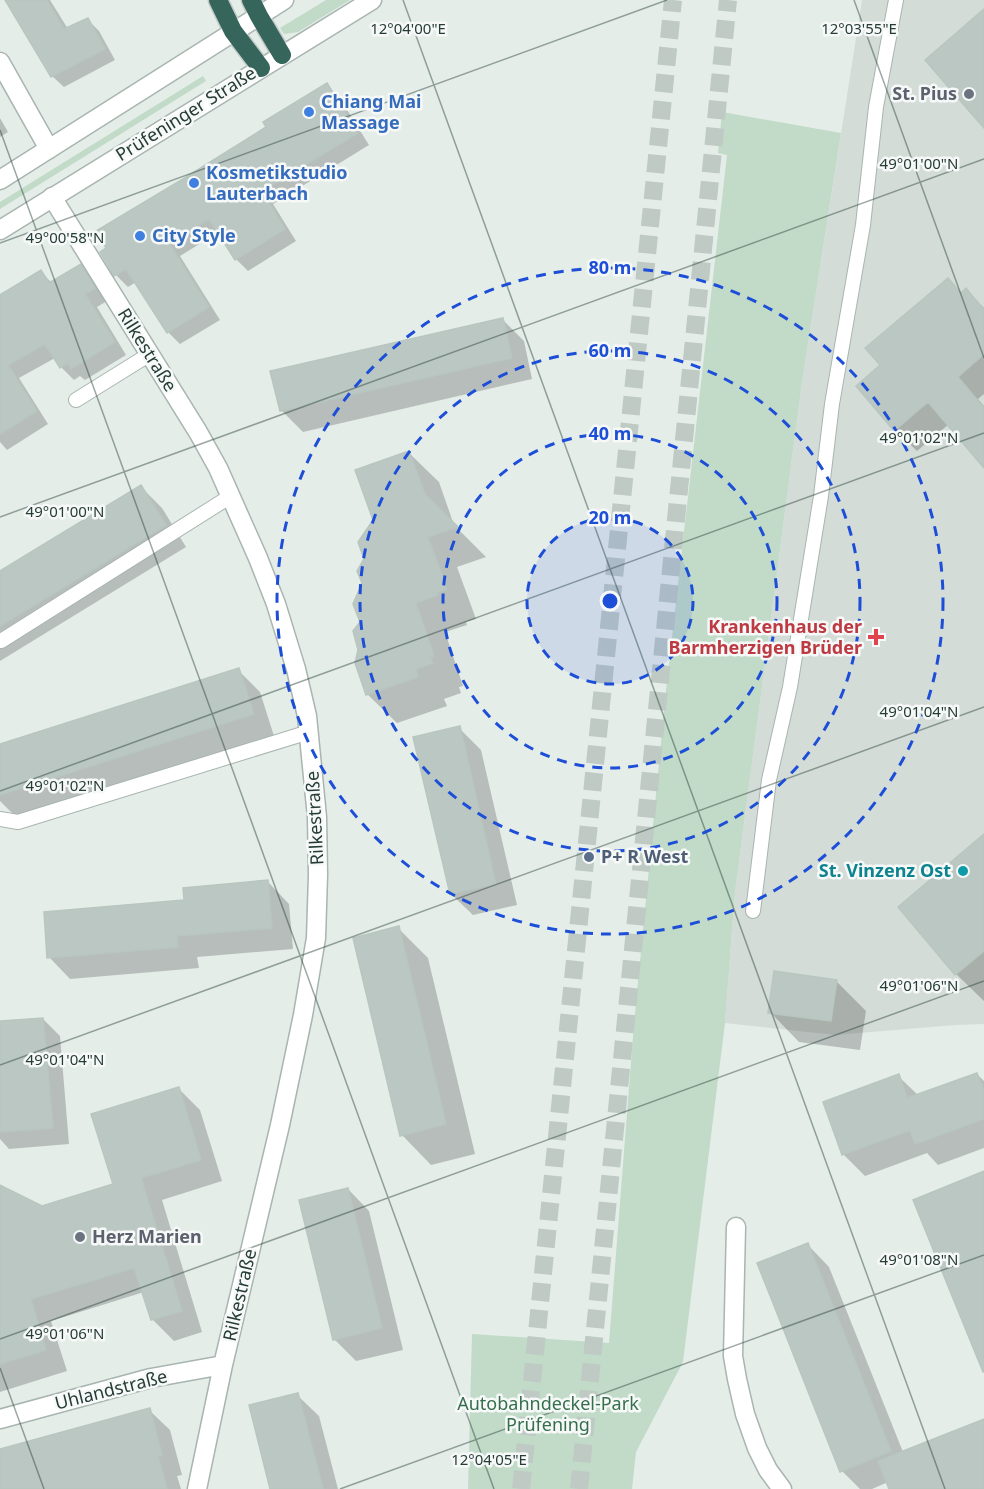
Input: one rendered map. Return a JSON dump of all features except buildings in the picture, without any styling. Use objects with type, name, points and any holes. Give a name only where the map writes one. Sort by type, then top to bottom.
[{"type":"highway","points":[[218,0],[233,31],[261,68]]},
{"type":"highway","points":[[255,8],[282,55]]},
{"type":"street","points":[[0,180],[212,46],[233,31],[255,8],[284,0]]},
{"type":"street","name":"Prüfeninger Straße","points":[[0,230],[372,0]]},
{"type":"street","points":[[0,62],[49,149]]},
{"type":"street","name":"Rilkestraße","points":[[52,197],[218,468],[276,604],[296,669],[309,732],[317,817],[316,938],[280,1125],[223,1365],[197,1489]]},
{"type":"street","points":[[736,1227],[733,1356],[737,1379],[745,1414],[757,1448],[768,1470],[782,1489]]},
{"type":"street","name":"Uhlandstraße","points":[[0,1419],[151,1378],[223,1365]]},
{"type":"lane","points":[[753,911],[769,780],[790,687],[816,528],[832,405],[863,225],[876,107],[896,0]]},
{"type":"lane","points":[[75,400],[150,354]]},
{"type":"lane","points":[[1,641],[231,496]]},
{"type":"lane","points":[[0,819],[18,822],[309,732]]},
{"type":"shaded area","name":"Krankenhaus der Barmherzigen Brüder","points":[[862,0],[984,0],[984,1024],[835,1035],[725,1023],[735,892],[802,382]]},
{"type":"green space","points":[[326,0],[350,0],[298,32],[284,34],[280,28]]},
{"type":"green space","points":[[203,76],[206,81],[0,209],[0,202]]},
{"type":"green space","name":"Autobahndeckel-Park Prüfening","points":[[722,112],[841,133],[802,382],[735,892],[725,1023],[683,1362],[636,1452],[632,1489],[468,1489],[472,1334],[609,1343],[634,1024],[666,690],[727,155],[718,153]]},
{"type":"tunnel","points":[[521,1489],[673,0]]},
{"type":"tunnel","points":[[579,1489],[728,0]]},
{"type":"place","name":"St. Pius","points":[[969,94]]},
{"type":"place","name":"Chiang Mai Massage","points":[[309,112]]},
{"type":"place","name":"Kosmetikstudio Lauterbach","points":[[194,183]]},
{"type":"place","name":"City Style","points":[[140,236]]},
{"type":"place","name":"Krankenhaus der Barmherzigen Brüder","points":[[876,637]]},
{"type":"place","name":"P+ R West","points":[[589,857]]},
{"type":"place","name":"St. Vinzenz Ost","points":[[963,871]]},
{"type":"place","name":"Herz Marien","points":[[80,1237]]}]
